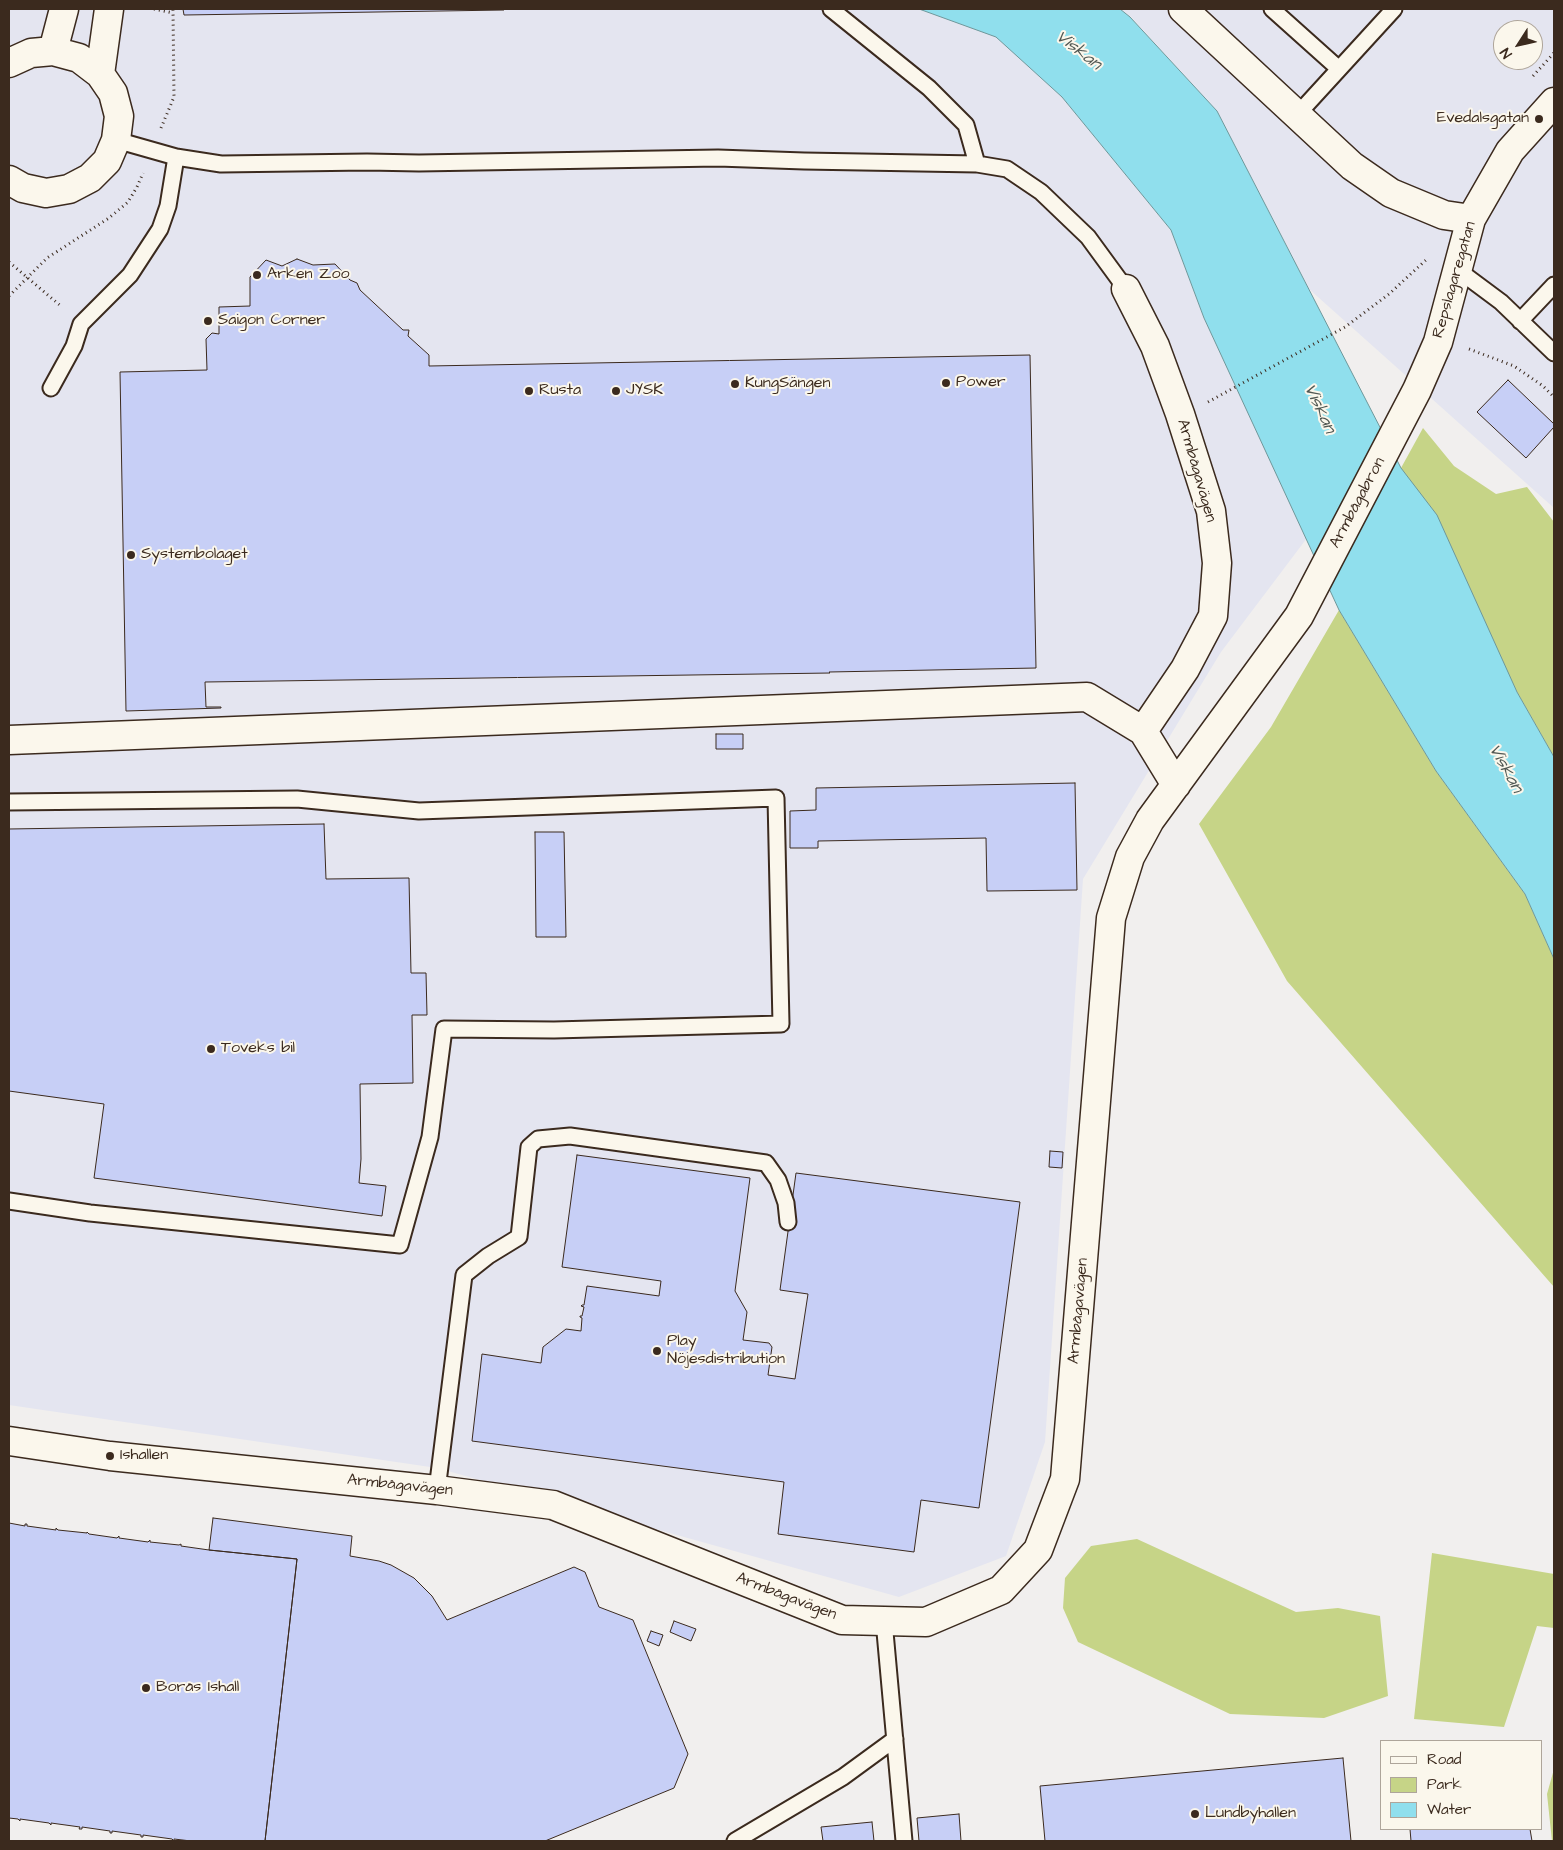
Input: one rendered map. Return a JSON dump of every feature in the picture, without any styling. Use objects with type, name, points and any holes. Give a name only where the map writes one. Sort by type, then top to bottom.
[{"type":"street","points":[[53,51],[64,9]]},
{"type":"street","points":[[100,74],[109,9]]},
{"type":"street","points":[[1183,9],[1352,166],[1391,193],[1444,215],[1471,219]]},
{"type":"street","points":[[9,63],[31,53],[53,51],[79,58],[100,74],[113,93],[118,116],[116,140],[107,162],[90,178],[69,190],[46,192],[23,188],[9,180]]},
{"type":"street","name":"Repslagaregatan","points":[[1417,390],[1438,342],[1471,219],[1510,151],[1554,102]]},
{"type":"street","name":"Armbågavägen","points":[[1126,289],[1155,346],[1180,414],[1211,510],[1218,563],[1213,616],[1185,668],[1142,730]]},
{"type":"street","name":"Armbågabron","points":[[1299,616],[1417,390]]},
{"type":"street","name":"Armbågavägen","points":[[9,1441],[110,1456],[437,1490],[553,1505],[842,1620],[926,1622],[1001,1590],[1038,1550],[1065,1479],[1111,918],[1130,857],[1150,820],[1299,616]]},
{"type":"street","points":[[9,740],[1087,697],[1142,730],[1176,785]]},
{"type":"lane","points":[[831,9],[929,88],[966,125],[977,164]]},
{"type":"lane","points":[[1272,9],[1339,69]]},
{"type":"lane","points":[[1297,115],[1394,9]]},
{"type":"lane","points":[[116,140],[176,157],[221,164],[718,158],[977,164],[1006,169],[1041,192],[1088,237],[1126,289]]},
{"type":"lane","points":[[51,388],[74,346],[81,324],[130,275],[160,229],[168,206],[176,157]]},
{"type":"lane","points":[[1458,270],[1501,302],[1554,353]]},
{"type":"lane","points":[[1520,321],[1554,284]]},
{"type":"lane","points":[[9,802],[297,799],[419,811],[776,798],[781,1024],[564,1030],[444,1029],[430,1137],[400,1245],[100,1214],[9,1200]]},
{"type":"lane","points":[[437,1490],[464,1275],[488,1256],[519,1236],[529,1147],[538,1139],[570,1136],[766,1163],[778,1180],[786,1203],[788,1222]]},
{"type":"lane","points":[[884,1621],[904,1841]]},
{"type":"lane","points":[[735,1841],[843,1777],[895,1739]]},
{"type":"path","points":[[154,9],[173,13]]},
{"type":"path","points":[[1205,403],[1345,327],[1389,294],[1430,256],[1444,215]]},
{"type":"path","points":[[9,262],[81,324]]},
{"type":"path","points":[[1438,342],[1474,351],[1514,366],[1543,386],[1554,397]]},
{"type":"shaded area","points":[[9,9],[919,9],[996,36],[1062,97],[1171,230],[1204,318],[1307,538],[1221,652],[1083,879],[1045,1442],[1006,1556],[899,1597],[437,1468],[9,1405]]},
{"type":"shaded area","points":[[1120,9],[1554,9],[1554,508],[1309,289],[1217,111],[1131,17]]},
{"type":"green space","points":[[1423,428],[1454,466],[1496,494],[1527,487],[1554,522],[1554,757],[1517,692],[1401,468]]},
{"type":"green space","points":[[1339,610],[1436,771],[1525,894],[1554,959],[1554,1287],[1287,981],[1199,824],[1271,727]]},
{"type":"green space","points":[[1137,1539],[1296,1612],[1338,1608],[1380,1616],[1388,1696],[1324,1718],[1230,1714],[1078,1642],[1063,1608],[1065,1578],[1091,1546]]},
{"type":"green space","points":[[1432,1553],[1554,1574],[1554,1628],[1537,1626],[1504,1727],[1414,1719]]},
{"type":"green space","points":[[1554,1769],[1554,1841],[1552,1841],[1547,1794]]},
{"type":"water","name":"Viskan","points":[[919,9],[1120,9],[1130,17],[1217,111],[1401,468],[1437,515],[1517,692],[1554,757],[1554,959],[1525,894],[1436,771],[1339,610],[1204,318],[1171,230],[1062,97],[996,37]]},
{"type":"building","points":[[183,9],[504,9],[504,10],[184,15]]},
{"type":"building","points":[[297,259],[313,265],[335,264],[350,280],[357,283],[360,290],[403,330],[409,330],[408,336],[429,355],[429,366],[1030,355],[1036,668],[830,673],[205,682],[206,707],[221,708],[126,711],[120,372],[207,370],[206,339],[212,333],[219,334],[219,307],[250,306],[250,277],[266,260],[282,266]]},
{"type":"building","points":[[1508,380],[1554,424],[1554,427],[1526,458],[1477,412]]},
{"type":"building","points":[[716,734],[743,734],[743,749],[716,749]]},
{"type":"building","points":[[1075,783],[1077,890],[987,891],[986,838],[818,841],[818,848],[790,848],[790,811],[816,810],[816,788]]},
{"type":"building","name":"Toveks bil","points":[[324,824],[326,879],[409,878],[411,973],[426,973],[427,1015],[412,1015],[413,1083],[360,1084],[361,1159],[359,1183],[386,1186],[382,1216],[94,1178],[104,1104],[9,1091],[9,829]]},
{"type":"building","points":[[535,832],[564,832],[566,937],[536,937]]},
{"type":"building","points":[[1050,1151],[1063,1152],[1062,1168],[1049,1167]]},
{"type":"building","name":"Play Nöjesdistribution","points":[[577,1155],[750,1178],[735,1291],[747,1312],[743,1340],[769,1343],[772,1347],[768,1375],[795,1379],[808,1294],[780,1290],[796,1173],[1020,1202],[979,1508],[921,1500],[914,1552],[778,1534],[784,1482],[472,1441],[482,1354],[541,1363],[543,1347],[566,1329],[581,1331],[582,1318],[580,1316],[582,1316],[584,1307],[581,1306],[584,1305],[587,1286],[659,1296],[661,1281],[562,1267]]},
{"type":"building","points":[[213,1518],[352,1536],[350,1556],[391,1565],[414,1578],[432,1596],[447,1620],[574,1567],[585,1572],[599,1607],[633,1620],[688,1754],[674,1788],[545,1841],[265,1841],[297,1559],[209,1550]]},
{"type":"building","name":"Borås Ishall","points":[[9,1523],[25,1526],[27,1524],[27,1526],[56,1530],[56,1528],[58,1530],[87,1532],[89,1534],[117,1538],[119,1536],[119,1538],[148,1542],[150,1540],[150,1542],[181,1544],[181,1546],[209,1550],[297,1559],[265,1841],[191,1841],[174,1839],[174,1841],[172,1839],[143,1835],[141,1837],[141,1835],[112,1831],[110,1833],[110,1831],[82,1827],[82,1829],[79,1829],[80,1827],[51,1823],[51,1825],[49,1823],[20,1819],[20,1821],[9,1818]]},
{"type":"building","points":[[674,1621],[696,1629],[691,1641],[670,1632]]},
{"type":"building","points":[[651,1631],[663,1635],[659,1646],[647,1641]]},
{"type":"building","name":"Lundbyhallen","points":[[1343,1758],[1351,1841],[1045,1841],[1040,1786]]},
{"type":"building","points":[[959,1814],[961,1841],[919,1841],[917,1818]]},
{"type":"building","points":[[872,1822],[874,1841],[823,1841],[821,1827]]},
{"type":"building","points":[[1410,1830],[1530,1830],[1532,1841],[1411,1841]]},
{"type":"place","name":"Evedalsgatan","points":[[1539,119]]},
{"type":"place","name":"Arken Zoo","points":[[257,275]]},
{"type":"place","name":"Saigon Corner","points":[[208,321]]},
{"type":"place","name":"Power","points":[[946,383]]},
{"type":"place","name":"KungSängen","points":[[735,384]]},
{"type":"place","name":"Rusta","points":[[529,391]]},
{"type":"place","name":"JYSK","points":[[616,391]]},
{"type":"place","name":"Systembolaget","points":[[131,555]]},
{"type":"place","name":"Toveks bil","points":[[211,1049]]},
{"type":"place","name":"Play Nöjesdistribution","points":[[657,1351]]},
{"type":"place","name":"Ishallen","points":[[110,1456]]},
{"type":"place","name":"Borås Ishall","points":[[146,1688]]},
{"type":"place","name":"Lundbyhallen","points":[[1195,1814]]}]
